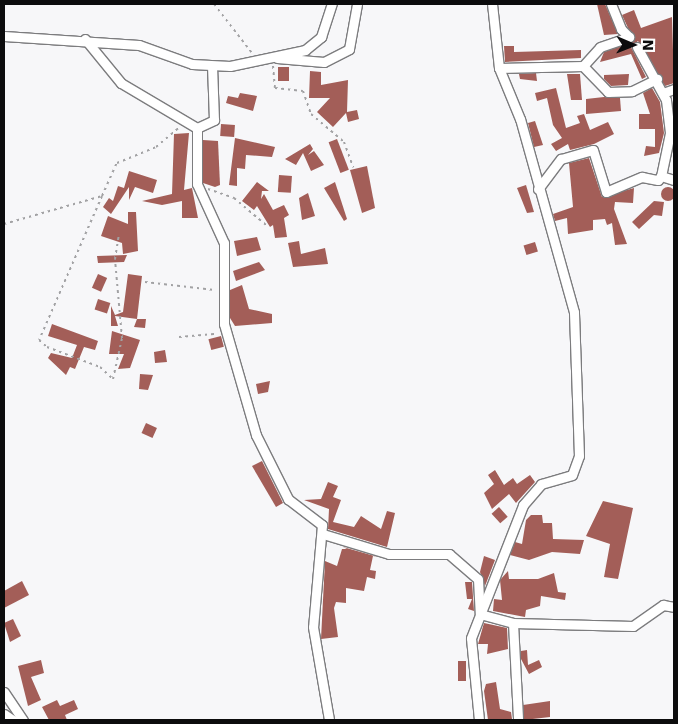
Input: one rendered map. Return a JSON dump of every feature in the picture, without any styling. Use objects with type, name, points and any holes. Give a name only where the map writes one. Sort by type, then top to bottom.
[{"type":"street","points":[[4,36],[24,41],[85,39],[139,45],[192,64],[212,66],[258,61],[305,50],[321,37],[332,4]]},
{"type":"street","points":[[274,58],[324,62],[349,49],[357,4]]},
{"type":"street","points":[[479,720],[470,638],[523,505],[540,484],[572,475],[578,463],[574,312],[538,189],[520,119],[500,68],[492,4]]},
{"type":"street","points":[[500,68],[582,66],[600,47],[629,37],[621,29],[611,4]]},
{"type":"street","points":[[85,39],[121,83],[197,128]]},
{"type":"street","points":[[538,189],[561,159],[593,150],[606,192],[642,177],[658,180],[661,176],[670,133],[663,92],[637,46]]},
{"type":"street","points":[[197,128],[214,120],[212,66]]},
{"type":"street","points":[[582,66],[608,92],[632,91],[657,79]]},
{"type":"street","points":[[663,92],[674,89]]},
{"type":"street","points":[[197,128],[198,187],[224,243],[223,291],[227,333],[262,452],[288,500],[322,525],[323,534],[313,627],[329,720]]},
{"type":"street","points":[[661,176],[674,180]]},
{"type":"street","points":[[323,534],[389,554],[450,554],[478,579],[480,614]]},
{"type":"street","points":[[480,614],[513,624],[634,626],[663,605],[674,606]]},
{"type":"street","points":[[513,624],[518,720]]},
{"type":"street","points":[[4,692],[23,720]]},
{"type":"street","points":[[4,714],[13,720]]},
{"type":"path","points":[[214,4],[258,61]]},
{"type":"path","points":[[274,58],[275,88],[304,90],[311,114],[344,142],[353,168]]},
{"type":"path","points":[[119,234],[115,260],[122,338],[113,379],[100,367],[47,347],[39,340],[117,163],[156,147],[187,121]]},
{"type":"path","points":[[198,187],[234,198],[266,225]]},
{"type":"path","points":[[4,224],[102,196]]},
{"type":"path","points":[[145,282],[223,291]]},
{"type":"path","points":[[179,337],[227,333]]},
{"type":"building","points":[[597,4],[605,4],[618,34],[604,35]]},
{"type":"building","points":[[634,10],[641,28],[672,17],[674,83],[665,86],[638,41],[631,47],[646,77],[642,79],[631,54],[600,62],[604,52],[634,41],[622,15]]},
{"type":"building","points":[[504,46],[514,46],[514,52],[581,50],[581,58],[505,62]]},
{"type":"building","points":[[278,67],[289,67],[289,81],[278,81]]},
{"type":"building","points":[[310,71],[321,72],[321,85],[348,80],[347,112],[357,110],[359,119],[348,122],[346,113],[333,127],[317,112],[330,98],[309,98]]},
{"type":"building","points":[[536,73],[537,81],[520,79],[519,74]]},
{"type":"building","points":[[567,74],[580,74],[582,100],[571,100]]},
{"type":"building","points":[[629,74],[628,85],[611,86],[604,79],[604,75]]},
{"type":"building","points":[[556,88],[566,128],[580,123],[577,116],[584,114],[590,130],[608,122],[614,134],[594,144],[570,150],[568,144],[556,151],[551,144],[562,138],[553,125],[547,98],[537,101],[535,93]]},
{"type":"building","points":[[652,88],[660,102],[664,133],[659,153],[644,156],[646,146],[655,147],[655,129],[639,129],[639,114],[650,114],[643,93]]},
{"type":"building","points":[[240,93],[257,96],[253,111],[226,103],[228,96],[238,98]]},
{"type":"building","points":[[620,98],[621,111],[586,114],[586,99]]},
{"type":"building","points":[[535,121],[543,145],[534,147],[528,123]]},
{"type":"building","points":[[221,124],[235,125],[234,137],[220,136]]},
{"type":"building","points":[[189,133],[184,190],[192,188],[198,218],[182,218],[182,201],[162,205],[142,201],[172,194],[174,134]]},
{"type":"building","points":[[235,138],[275,147],[272,157],[246,155],[245,169],[237,168],[237,186],[229,185]]},
{"type":"building","points":[[337,139],[349,170],[340,173],[329,142]]},
{"type":"building","points":[[203,140],[218,141],[220,185],[215,187],[203,183]]},
{"type":"building","points":[[310,144],[313,149],[308,155],[314,151],[324,165],[311,171],[303,153],[296,165],[285,159]]},
{"type":"building","points":[[589,158],[602,197],[634,188],[633,203],[615,202],[614,209],[627,244],[615,245],[612,223],[607,225],[605,219],[593,220],[593,230],[568,234],[567,218],[555,221],[553,214],[573,207],[569,163]]},
{"type":"building","points":[[367,166],[375,208],[362,213],[350,170]]},
{"type":"building","points":[[129,171],[157,180],[153,193],[135,187],[129,200],[129,187],[111,214],[103,207],[109,198],[113,201],[118,186],[124,188]]},
{"type":"building","points":[[279,175],[292,176],[291,193],[278,192]]},
{"type":"building","points":[[257,182],[269,191],[262,191],[261,199],[264,194],[273,210],[284,205],[289,215],[284,218],[287,237],[275,238],[273,225],[270,227],[257,206],[254,210],[242,201]]},
{"type":"building","points":[[335,182],[347,219],[344,221],[324,188]]},
{"type":"building","points":[[526,185],[534,212],[527,213],[517,188]]},
{"type":"building","points":[[665,187],[671,187],[675,194],[671,201],[665,201],[661,197],[661,191]]},
{"type":"building","points":[[308,193],[315,216],[302,220],[299,198]]},
{"type":"building","points":[[654,201],[664,202],[662,216],[654,215],[639,229],[632,222]]},
{"type":"building","points":[[128,212],[136,212],[138,251],[123,254],[122,243],[101,236],[108,216],[128,224]]},
{"type":"building","points":[[257,237],[261,250],[237,256],[234,241]]},
{"type":"building","points":[[299,241],[301,254],[325,248],[328,264],[293,267],[288,243]]},
{"type":"building","points":[[535,242],[538,252],[526,255],[524,246]]},
{"type":"building","points":[[127,255],[124,262],[98,263],[97,256]]},
{"type":"building","points":[[259,262],[265,270],[236,281],[233,271]]},
{"type":"building","points":[[98,274],[107,278],[101,292],[92,288]]},
{"type":"building","points":[[128,274],[142,276],[137,319],[115,316],[118,326],[111,326],[111,306],[115,315],[123,312]]},
{"type":"building","points":[[242,285],[249,309],[272,314],[272,323],[235,326],[230,318],[230,290]]},
{"type":"building","points":[[98,299],[110,303],[107,313],[95,309]]},
{"type":"building","points":[[137,319],[146,319],[145,328],[134,327]]},
{"type":"building","points":[[52,324],[98,341],[95,350],[84,347],[75,369],[70,367],[66,375],[48,358],[51,353],[72,358],[77,345],[48,336]]},
{"type":"building","points":[[112,331],[140,340],[130,368],[118,369],[124,354],[109,354]]},
{"type":"building","points":[[221,336],[224,347],[211,350],[208,339]]},
{"type":"building","points":[[165,350],[167,362],[155,363],[154,352]]},
{"type":"building","points":[[140,374],[153,375],[148,390],[139,389]]},
{"type":"building","points":[[270,381],[268,392],[258,394],[256,384]]},
{"type":"building","points":[[146,423],[157,428],[152,438],[142,433]]},
{"type":"building","points":[[262,461],[283,503],[276,507],[252,466]]},
{"type":"building","points":[[495,470],[504,485],[513,478],[517,484],[530,475],[535,482],[516,503],[509,494],[492,509],[484,493],[494,484],[488,475]]},
{"type":"building","points":[[328,482],[338,486],[333,497],[341,500],[333,522],[354,527],[361,516],[381,529],[387,511],[395,513],[387,547],[328,529],[329,509],[304,500],[321,499]]},
{"type":"building","points":[[603,501],[633,508],[618,579],[604,577],[610,544],[586,536]]},
{"type":"building","points":[[499,507],[508,517],[500,523],[492,514]]},
{"type":"building","points":[[531,515],[542,515],[543,523],[552,523],[553,539],[584,540],[580,554],[552,552],[529,560],[510,555],[515,542],[522,544],[526,520]]},
{"type":"building","points":[[343,547],[378,557],[373,556],[370,570],[376,571],[375,579],[367,577],[364,591],[346,588],[346,603],[336,602],[334,608],[338,637],[321,639],[325,561],[337,566],[342,549],[347,549]]},
{"type":"building","points":[[484,556],[495,560],[485,586],[480,572]]},
{"type":"building","points":[[508,571],[509,579],[538,579],[554,573],[558,592],[566,593],[565,600],[541,596],[540,606],[526,610],[525,617],[493,611],[494,599],[502,600],[500,580]]},
{"type":"building","points":[[22,581],[29,595],[4,608],[4,591]]},
{"type":"building","points":[[465,582],[472,582],[474,611],[468,609],[472,599],[467,599]]},
{"type":"building","points":[[13,619],[21,636],[10,642],[4,623]]},
{"type":"building","points":[[484,623],[507,628],[508,649],[487,654],[488,644],[478,644]]},
{"type":"building","points":[[527,650],[528,665],[539,660],[542,667],[529,674],[521,659],[521,651]]},
{"type":"building","points":[[41,660],[44,673],[31,677],[41,700],[28,706],[18,666]]},
{"type":"building","points":[[458,661],[466,661],[466,681],[458,681]]},
{"type":"building","points":[[496,682],[500,709],[511,712],[512,719],[488,720],[484,691],[486,684]]},
{"type":"building","points":[[57,700],[60,706],[74,700],[78,709],[65,715],[67,720],[49,720],[42,707]]},
{"type":"building","points":[[550,701],[550,717],[524,720],[523,705]]}]
